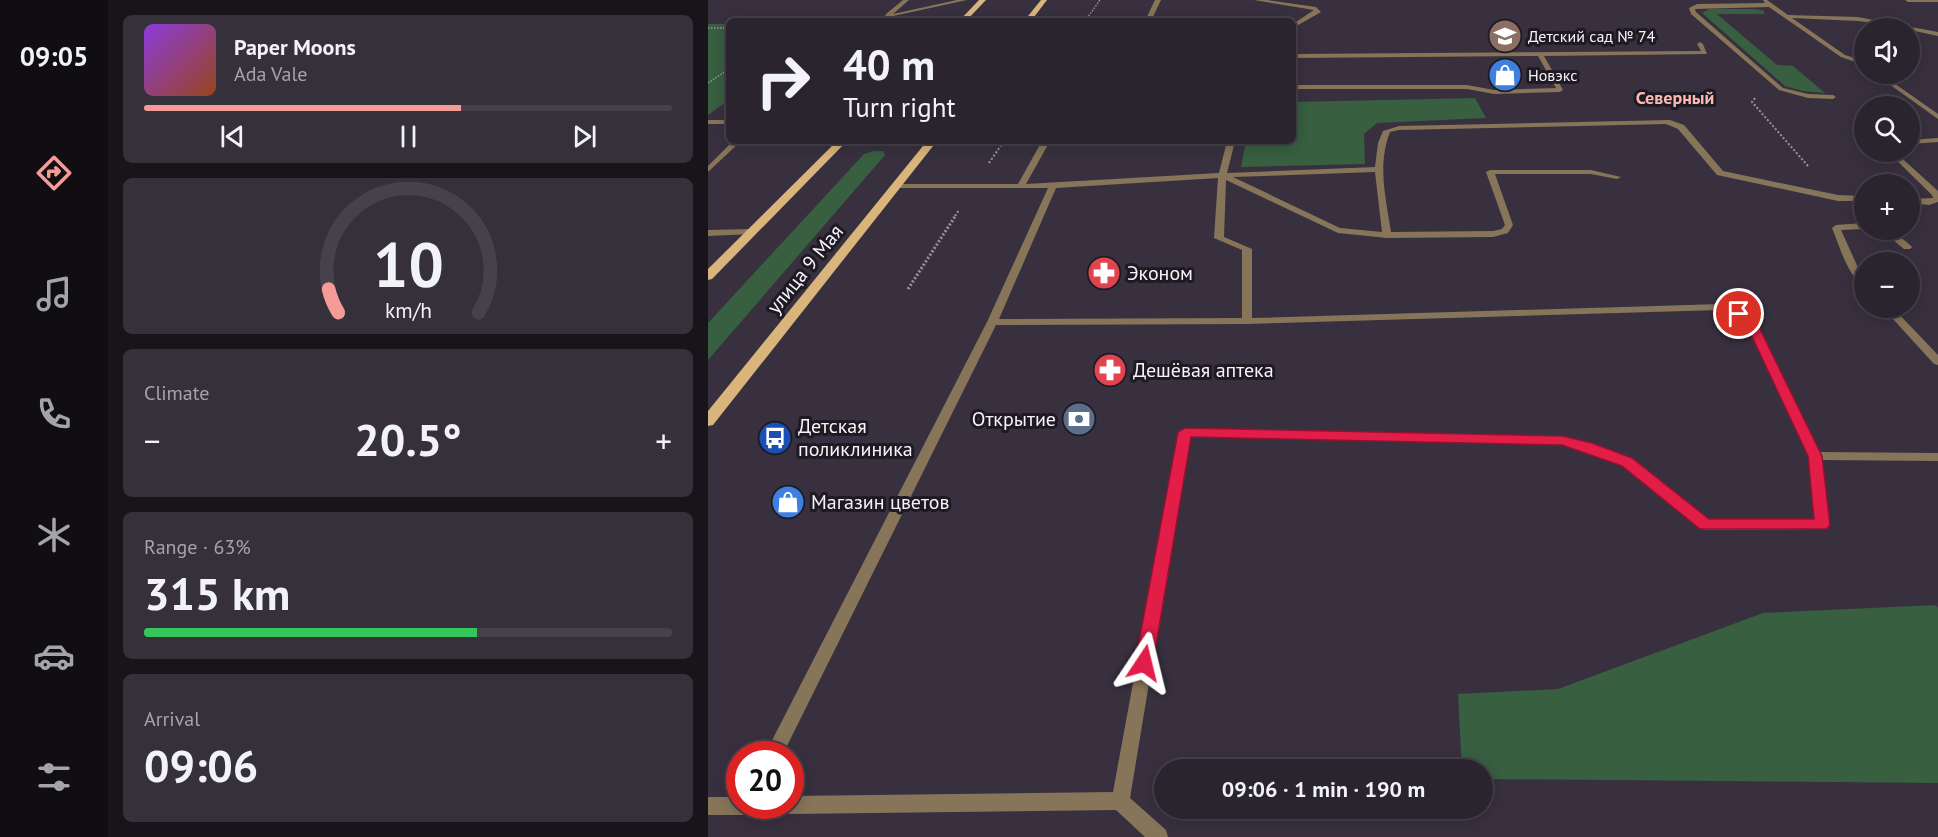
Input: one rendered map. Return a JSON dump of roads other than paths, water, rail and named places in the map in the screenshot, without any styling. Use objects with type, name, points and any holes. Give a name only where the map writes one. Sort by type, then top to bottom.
[{"type":"main road","points":[[965,18],[983,0]]},
{"type":"main road","points":[[1029,18],[1044,0]]},
{"type":"main road","points":[[708,276],[839,144]]},
{"type":"main road","name":"улица 9 Мая","points":[[708,421],[930,144]]},
{"type":"street","points":[[884,18],[906,0]]},
{"type":"street","points":[[887,18],[964,0]]},
{"type":"street","points":[[1149,18],[1158,0]]},
{"type":"street","points":[[1257,0],[1316,9],[1318,12],[1296,24]]},
{"type":"street","points":[[1764,0],[1843,56],[1854,60]]},
{"type":"street","points":[[1908,0],[1938,0]]},
{"type":"street","points":[[1771,5],[1692,8],[1693,12],[1782,89],[1808,96],[1833,98]]},
{"type":"street","points":[[1789,16],[1858,19],[1938,34]]},
{"type":"street","points":[[1296,56],[1705,53],[1700,44]]},
{"type":"street","points":[[1296,87],[1467,87],[1494,92],[1560,90],[1540,55]]},
{"type":"street","points":[[1892,84],[1938,117]]},
{"type":"street","points":[[708,122],[726,122]]},
{"type":"street","points":[[1387,235],[1379,169],[1383,138],[1387,131],[1399,128],[1667,122],[1682,128],[1720,173],[1838,198],[1854,199]]},
{"type":"street","points":[[1920,141],[1938,140]]},
{"type":"street","points":[[708,170],[733,144]]},
{"type":"street","points":[[1020,187],[1044,144]]},
{"type":"street","points":[[1230,144],[1222,175],[1219,238],[1247,249],[1247,321]]},
{"type":"street","points":[[1902,162],[1915,174]]},
{"type":"street","points":[[896,186],[1053,186],[1222,175],[1379,169]]},
{"type":"street","points":[[1222,175],[1338,230],[1387,235],[1492,234],[1505,231],[1509,225],[1490,172],[1591,172],[1617,177]]},
{"type":"street","points":[[1920,179],[1936,194],[1937,200],[1920,202]]},
{"type":"street","points":[[781,741],[992,322],[1053,186]]},
{"type":"street","points":[[1854,227],[1836,228],[1854,268]]},
{"type":"street","points":[[708,233],[751,232]]},
{"type":"street","points":[[1898,240],[1907,247]]},
{"type":"street","points":[[992,322],[1247,321],[1721,307],[1739,314],[1752,325],[1815,456],[1822,525],[1706,525],[1627,462],[1562,440],[1185,432],[1120,801]]},
{"type":"street","points":[[1897,318],[1938,362]]},
{"type":"street","points":[[1815,456],[1938,457]]},
{"type":"street","points":[[804,805],[1120,801],[1159,837]]},
{"type":"street","points":[[708,806],[726,806]]},
{"type":"place","name":"Детский сад № 74","points":[[1505,36]]},
{"type":"place","name":"Новэкс","points":[[1505,75]]},
{"type":"place","name":"Эконом","points":[[1104,273]]},
{"type":"place","name":"Дешёвая аптека","points":[[1110,370]]},
{"type":"place","name":"Открытие","points":[[1079,419]]},
{"type":"place","name":"Детская поликлиника","points":[[775,438]]},
{"type":"place","name":"Магазин цветов","points":[[788,502]]},
{"type":"district","name":"Северный","points":[[1675,97]]}]
